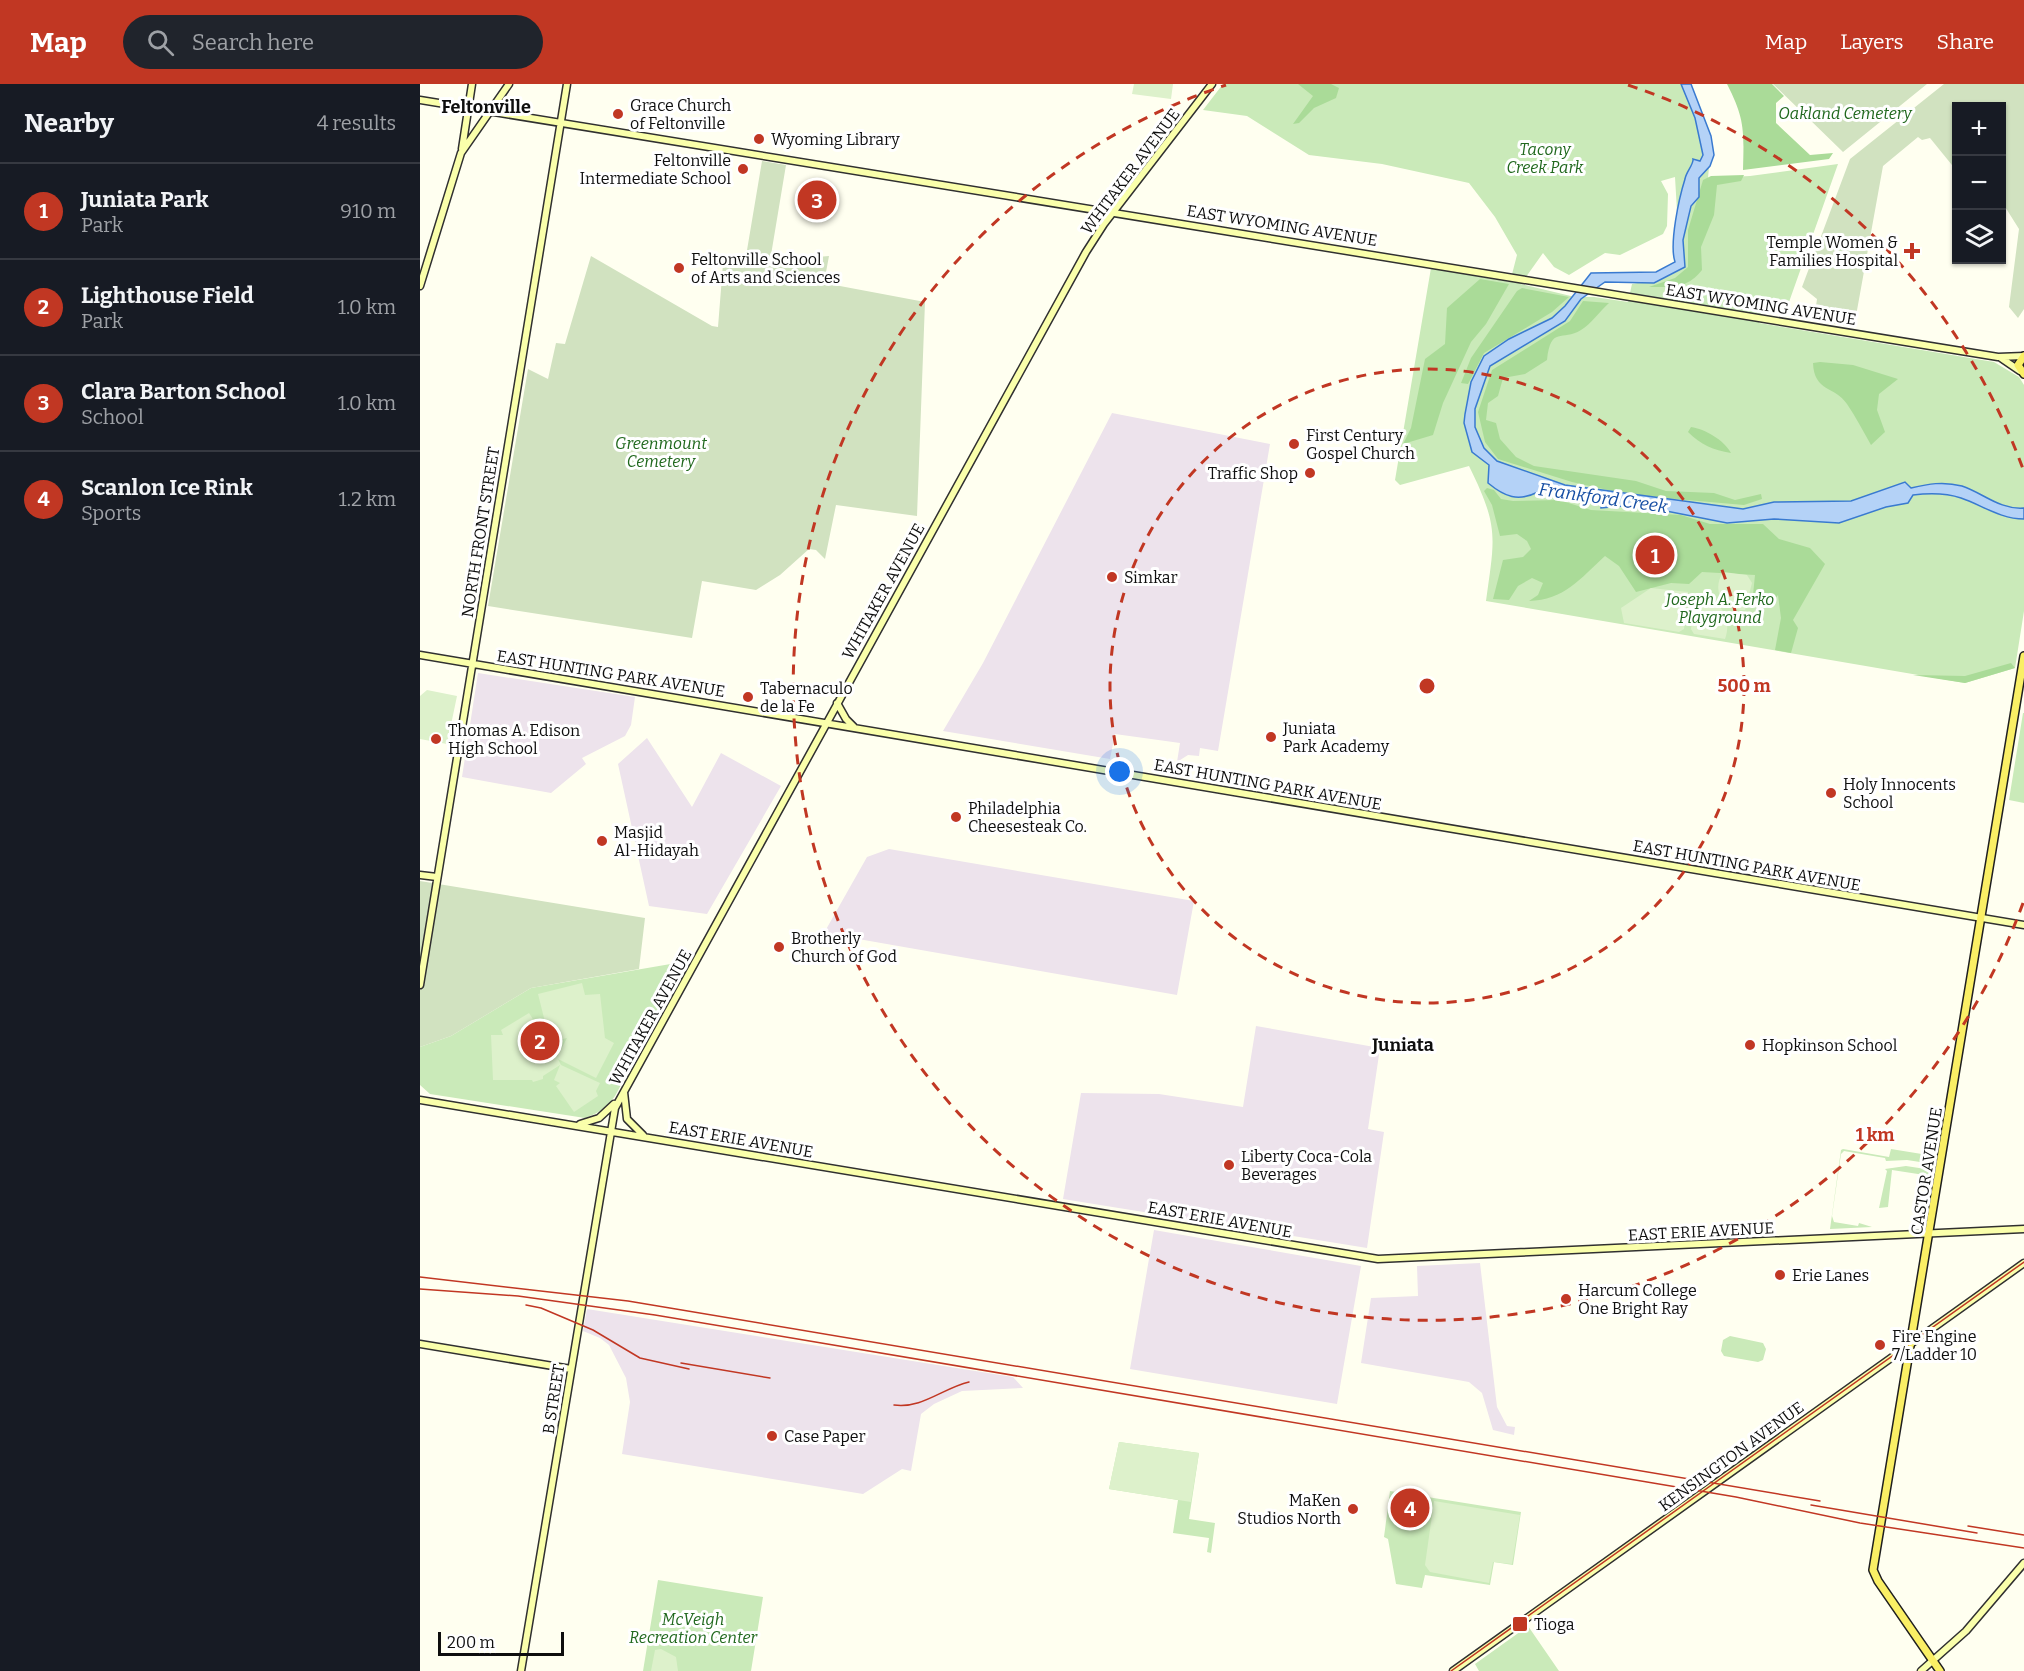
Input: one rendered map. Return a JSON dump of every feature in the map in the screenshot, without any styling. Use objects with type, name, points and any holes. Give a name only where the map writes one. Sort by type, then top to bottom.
[{"type":"main road","points":[[420,286],[461,153],[472,84]]},
{"type":"main road","points":[[461,153],[508,84]]},
{"type":"main road","name":"NORTH FRONT STREET","points":[[420,985],[567,84]]},
{"type":"main road","name":"WHITAKER AVENUE","points":[[611,1130],[619,1099],[1086,252],[1114,211],[1212,84]]},
{"type":"main road","name":"EAST WYOMING AVENUE","points":[[420,100],[1114,211],[1998,357],[2024,356]]},
{"type":"main road","points":[[2022,373],[2019,361],[2024,356]]},
{"type":"main road","name":"EAST WYOMING AVENUE","points":[[1998,357],[2022,373]]},
{"type":"main road","name":"EAST HUNTING PARK AVENUE","points":[[420,655],[2024,926]]},
{"type":"main road","name":"CASTOR AVENUE","points":[[1940,1671],[1883,1589],[1873,1570],[2024,656]]},
{"type":"main road","points":[[837,703],[846,719],[855,727]]},
{"type":"main road","points":[[420,875],[437,877]]},
{"type":"main road","points":[[624,1090],[627,1119],[634,1129],[649,1137]]},
{"type":"main road","points":[[573,1124],[599,1118],[619,1099]]},
{"type":"main road","name":"EAST ERIE AVENUE","points":[[420,1100],[1378,1259],[2024,1230]]},
{"type":"main road","name":"B STREET","points":[[522,1671],[611,1130]]},
{"type":"main road","name":"KENSINGTON AVENUE","points":[[1453,1671],[2024,1263]]},
{"type":"main road","points":[[420,1344],[571,1370]]},
{"type":"main road","points":[[1921,1671],[1966,1631],[2024,1563]]},
{"type":"shaded area","points":[[1112,413],[1270,444],[1218,751],[1200,748],[1199,756],[1188,755],[1177,762],[1180,743],[1115,734],[1110,759],[943,731],[983,663]]},
{"type":"shaded area","points":[[478,673],[635,697],[631,725],[625,736],[582,758],[586,764],[551,793],[462,777]]},
{"type":"shaded area","points":[[647,738],[692,807],[721,753],[781,786],[707,914],[649,906],[618,764]]},
{"type":"shaded area","points":[[889,849],[1194,901],[1177,995],[824,933],[867,857]]},
{"type":"shaded area","points":[[1256,1026],[1380,1048],[1368,1129],[1384,1132],[1367,1248],[1063,1199],[1081,1093],[1159,1094],[1243,1107]]},
{"type":"shaded area","points":[[1154,1230],[1361,1266],[1337,1404],[1130,1369]]},
{"type":"shaded area","points":[[1480,1263],[1497,1407],[1507,1426],[1515,1427],[1514,1435],[1493,1430],[1482,1393],[1469,1382],[1361,1363],[1371,1298],[1418,1296],[1417,1266]]},
{"type":"shaded area","name":"Case Paper","points":[[587,1309],[1013,1377],[1023,1388],[962,1391],[934,1404],[921,1414],[911,1471],[902,1469],[863,1494],[622,1454],[630,1402],[626,1378],[609,1345],[600,1338],[583,1331]]},
{"type":"green space","points":[[1134,84],[1173,84],[1171,99],[1132,94]]},
{"type":"green space","points":[[1223,84],[1688,84],[1710,156],[1708,178],[1750,176],[1838,164],[1789,302],[1781,308],[1761,313],[1759,323],[1994,362],[2019,377],[2024,385],[2024,611],[2015,668],[1965,683],[1486,601],[1492,532],[1486,504],[1469,466],[1400,485],[1395,480],[1431,268],[1510,282],[1517,255],[1495,217],[1469,183],[1382,164],[1309,155],[1247,116],[1203,110]],"holes":[[[1675,177],[1680,262],[1649,281],[1632,284],[1628,302],[1575,297],[1521,284],[1543,253],[1554,267],[1569,275],[1605,253],[1620,255],[1663,234],[1667,226],[1668,194],[1661,181]]]},
{"type":"green space","points":[[1298,84],[1331,84],[1339,88],[1336,98],[1314,108],[1299,123],[1293,124],[1313,96]]},
{"type":"green space","points":[[1727,84],[1772,84],[1784,96],[1776,103],[1776,123],[1810,155],[1833,153],[1829,159],[1743,170],[1742,126]]},
{"type":"green space","name":"Oakland Cemetery","points":[[1773,84],[1927,84],[1843,152]]},
{"type":"green space","points":[[1944,84],[2024,84],[2024,309],[2018,318],[2009,307],[2019,229],[2006,208],[2006,102],[1952,102],[1952,165],[1930,138],[1922,140],[1918,137],[1883,166],[1854,327],[1814,320],[1817,299],[1802,287],[1850,159]]},
{"type":"green space","name":"Greenmount Cemetery","points":[[762,161],[786,165],[770,261],[829,256],[824,283],[925,302],[917,516],[836,505],[825,559],[816,550],[809,549],[780,575],[756,590],[702,581],[692,638],[488,606],[528,369],[548,379],[556,343],[565,344],[591,256],[712,326],[718,327],[723,264],[744,268]]},
{"type":"green space","points":[[1744,175],[1741,181],[1717,185],[1714,215],[1701,247],[1702,270],[1685,284],[1672,287],[1649,287],[1675,278],[1688,267],[1688,230],[1703,180],[1711,176]]},
{"type":"green space","points":[[1480,279],[1509,284],[1486,324],[1471,342],[1443,403],[1433,435],[1403,444],[1411,428],[1425,359],[1445,344],[1447,308]]},
{"type":"green space","points":[[1522,288],[1569,297],[1552,312],[1484,353],[1468,384],[1461,383],[1471,358],[1517,291]]},
{"type":"green space","points":[[1583,301],[1609,303],[1581,330],[1555,338],[1551,342],[1547,360],[1525,374],[1503,378],[1498,396],[1488,403],[1486,420],[1496,423],[1500,439],[1516,457],[1534,466],[1636,481],[1666,491],[1714,493],[1735,500],[1761,494],[1762,499],[1744,505],[1630,495],[1572,482],[1498,459],[1485,442],[1478,412],[1492,370],[1570,321]]},
{"type":"green space","points":[[1813,363],[1853,365],[1898,379],[1879,394],[1877,410],[1885,432],[1871,445],[1847,404],[1817,379]]},
{"type":"green space","points":[[1691,427],[1714,436],[1731,453],[1703,444],[1688,432]]},
{"type":"green space","points":[[1487,488],[1494,490],[1501,499],[1513,501],[1559,500],[1591,510],[1681,515],[1710,524],[1763,524],[1779,539],[1810,548],[1825,564],[1793,620],[1798,628],[1791,653],[1775,650],[1781,618],[1778,595],[1771,604],[1752,605],[1755,575],[1702,572],[1689,584],[1671,583],[1636,592],[1619,566],[1605,556],[1571,587],[1552,597],[1529,601],[1538,595],[1543,583],[1532,578],[1518,586],[1509,600],[1493,599],[1503,560],[1523,557],[1531,549],[1527,541],[1517,534],[1500,536],[1492,505],[1484,491]]},
{"type":"green space","points":[[1723,572],[1747,575],[1752,583],[1745,610],[1731,607],[1721,599],[1718,586]]},
{"type":"green space","points":[[1651,588],[1688,592],[1684,629],[1679,632],[1624,623],[1621,608]]},
{"type":"green space","name":"Joseph A. Ferko Playground","points":[[1696,597],[1711,600],[1722,610],[1727,623],[1725,639],[1694,634],[1691,629]]},
{"type":"green space","points":[[2011,663],[2015,668],[1965,683],[1913,675],[1965,676]]},
{"type":"green space","points":[[427,690],[457,696],[447,744],[420,739],[420,696]]},
{"type":"green space","points":[[2024,713],[2024,803],[2009,800]]},
{"type":"green space","points":[[420,881],[645,918],[639,969],[531,988],[451,1036],[420,1047]]},
{"type":"green space","points":[[688,961],[615,1096],[605,1107],[594,1114],[585,1118],[430,1094],[420,1085],[420,1047],[451,1036],[531,988]]},
{"type":"green space","points":[[582,983],[585,995],[600,994],[605,1038],[614,1043],[596,1078],[558,1059],[561,1065],[600,1083],[596,1091],[598,1096],[574,1112],[556,1086],[560,1083],[554,1080],[560,1065],[543,1076],[543,1079],[533,1082],[532,1080],[493,1080],[491,1035],[503,1035],[501,1030],[529,1013],[557,1057],[567,1038],[550,1042],[538,994]]},
{"type":"green space","points":[[1891,1149],[1934,1156],[1933,1164],[1907,1160],[1886,1161],[1885,1158],[1844,1151],[1841,1154],[1832,1216],[1834,1222],[1858,1226],[1859,1223],[1872,1227],[1830,1229],[1841,1150],[1889,1157]]},
{"type":"green space","points":[[1906,1166],[1932,1170],[1931,1176],[1892,1170],[1888,1207],[1879,1208],[1887,1171],[1885,1169]]},
{"type":"green space","points":[[1730,1336],[1763,1343],[1766,1349],[1763,1360],[1758,1362],[1724,1356],[1721,1351],[1723,1340]]},
{"type":"green space","points":[[1119,1442],[1199,1453],[1189,1519],[1215,1523],[1211,1553],[1207,1552],[1209,1538],[1173,1533],[1178,1500],[1109,1489]]},
{"type":"green space","points":[[1119,1442],[1199,1453],[1191,1502],[1109,1489]]},
{"type":"green space","points":[[1390,1491],[1521,1512],[1513,1565],[1494,1562],[1490,1585],[1425,1575],[1422,1588],[1396,1584],[1388,1539],[1384,1537]]},
{"type":"green space","points":[[1434,1501],[1520,1515],[1512,1564],[1493,1562],[1489,1583],[1430,1572],[1425,1565]]},
{"type":"green space","name":"McVeigh Recreation Center","points":[[658,1580],[763,1597],[751,1671],[643,1671]]},
{"type":"green space","points":[[1528,1626],[1559,1671],[1479,1671],[1475,1664]]},
{"type":"green space","points":[[661,1649],[676,1657],[678,1671],[651,1671],[655,1650]]},
{"type":"water","name":"Frankford Creek","points":[[1681,84],[1691,84],[1711,136],[1714,155],[1710,166],[1699,178],[1699,197],[1691,206],[1683,240],[1685,267],[1654,283],[1605,282],[1581,299],[1565,321],[1490,366],[1475,409],[1475,427],[1484,448],[1497,461],[1565,485],[1743,509],[1774,502],[1851,501],[1905,482],[1911,488],[1936,484],[1962,486],[1999,504],[2024,508],[2024,519],[1999,514],[1955,496],[1931,494],[1913,495],[1908,503],[1886,507],[1839,523],[1774,519],[1727,523],[1661,510],[1623,506],[1601,508],[1601,503],[1591,498],[1577,501],[1538,492],[1524,497],[1506,495],[1488,483],[1489,465],[1472,452],[1464,423],[1471,382],[1484,356],[1509,339],[1552,318],[1565,306],[1591,273],[1656,272],[1675,262],[1674,233],[1683,187],[1693,159],[1700,161],[1703,155],[1695,118]]},
{"type":"railway","points":[[1451,1671],[2024,1262]]},
{"type":"railway","points":[[420,1277],[628,1301],[1820,1501]]},
{"type":"railway","points":[[420,1289],[518,1296],[655,1315],[1736,1497],[1860,1523],[2024,1548]]},
{"type":"railway","points":[[526,1305],[541,1308],[593,1330],[640,1358],[689,1369]]},
{"type":"railway","points":[[681,1363],[770,1378]]},
{"type":"railway","points":[[894,1405],[914,1404],[969,1382]]},
{"type":"railway","points":[[1811,1505],[1977,1533]]},
{"type":"railway","points":[[1968,1526],[2024,1535]]},
{"type":"place","name":"Grace Church of Feltonville","points":[[618,114]]},
{"type":"place","name":"Wyoming Library","points":[[759,139]]},
{"type":"place","name":"Feltonville Intermediate School","points":[[743,169]]},
{"type":"place","name":"Clara Barton School","points":[[817,200]]},
{"type":"place","name":"Temple Women & Families Hospital","points":[[1912,251]]},
{"type":"place","name":"Feltonville School of Arts and Sciences","points":[[679,268]]},
{"type":"place","name":"First Century Gospel Church","points":[[1294,444]]},
{"type":"place","name":"Traffic Shop","points":[[1310,473]]},
{"type":"place","name":"Juniata Park","points":[[1655,555]]},
{"type":"place","name":"Simkar","points":[[1112,577]]},
{"type":"place","name":"Tabernaculo de la Fe","points":[[748,697]]},
{"type":"place","name":"Juniata Park Academy","points":[[1271,737]]},
{"type":"place","name":"Thomas A. Edison High School","points":[[436,739]]},
{"type":"place","name":"Holy Innocents School","points":[[1831,793]]},
{"type":"place","name":"Philadelphia Cheesesteak Co.","points":[[956,817]]},
{"type":"place","name":"Masjid Al-Hidayah","points":[[602,841]]},
{"type":"place","name":"Brotherly Church of God","points":[[779,947]]},
{"type":"place","name":"Lighthouse Field","points":[[540,1041]]},
{"type":"place","name":"Hopkinson School","points":[[1750,1045]]},
{"type":"place","name":"Liberty Coca-Cola Beverages","points":[[1229,1165]]},
{"type":"place","name":"Erie Lanes","points":[[1780,1275]]},
{"type":"place","name":"Harcum College One Bright Ray","points":[[1566,1299]]},
{"type":"place","name":"Fire Engine 7/Ladder 10","points":[[1880,1345]]},
{"type":"place","name":"Case Paper","points":[[772,1436]]},
{"type":"place","name":"Scanlon Ice Rink","points":[[1410,1508]]},
{"type":"place","name":"MaKen Studios North","points":[[1353,1509]]},
{"type":"place","name":"Tioga","points":[[1520,1624]]},
{"type":"district","name":"Feltonville","points":[[486,107]]},
{"type":"district","name":"Juniata","points":[[1403,1045]]},
{"type":"park label","name":"Tacony Creek Park","points":[[1545,158]]}]
